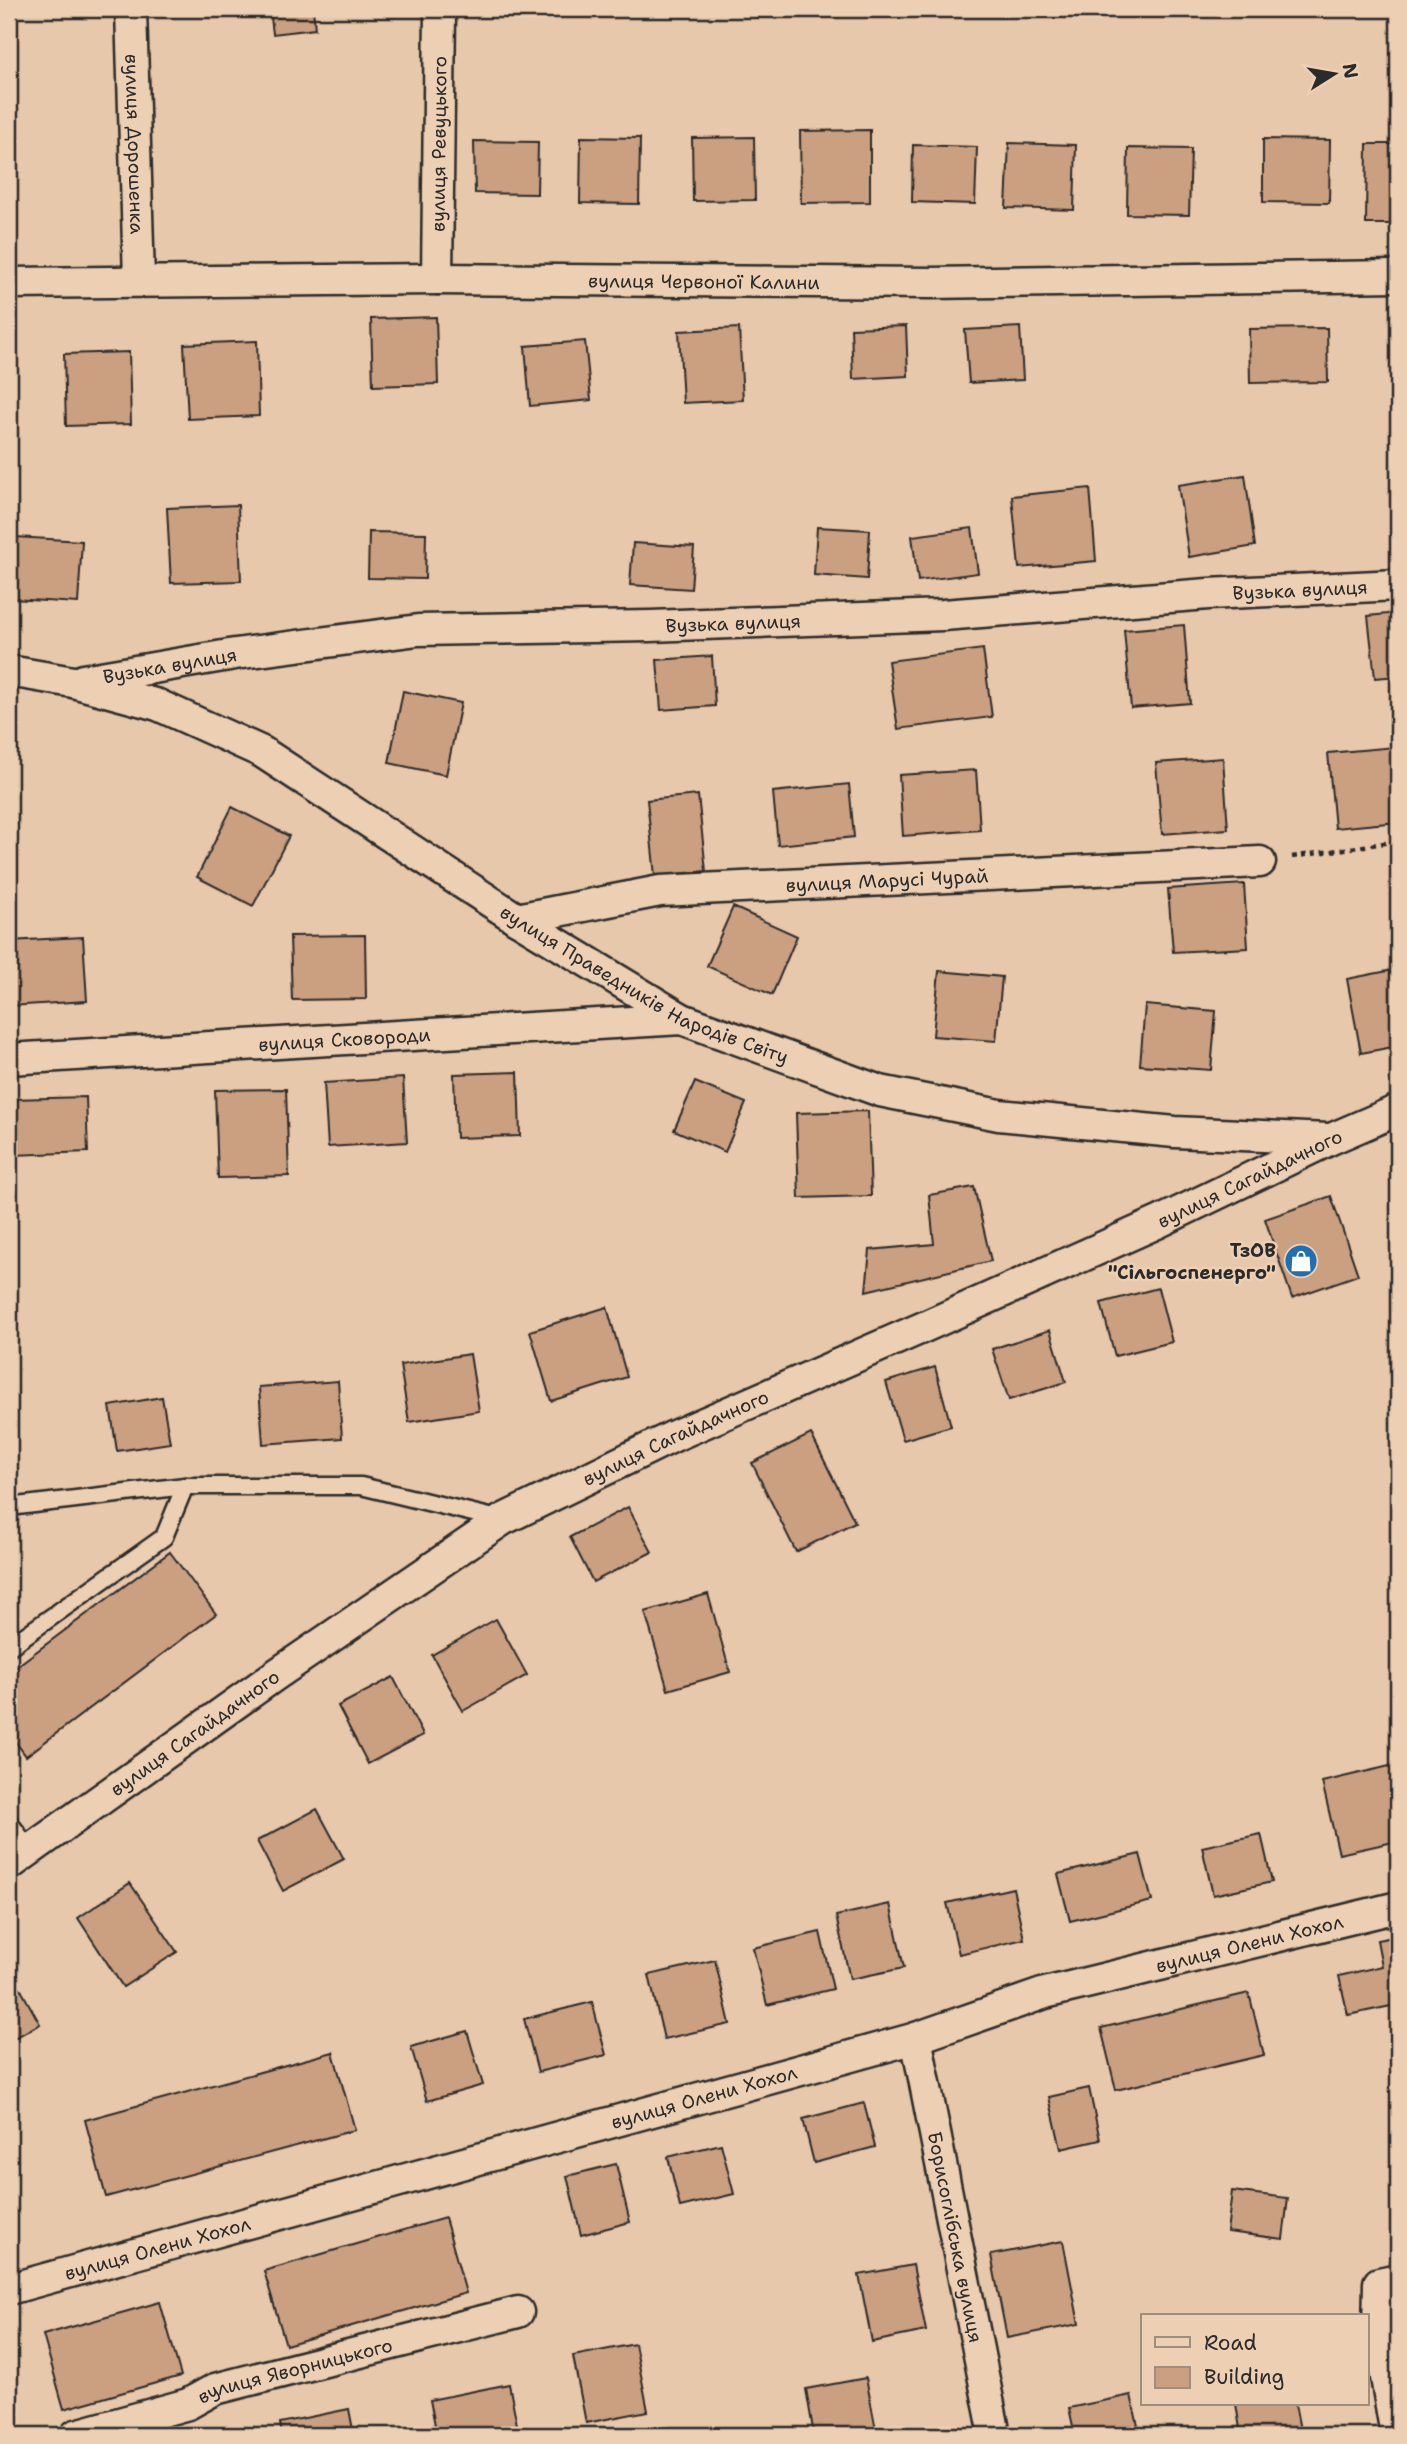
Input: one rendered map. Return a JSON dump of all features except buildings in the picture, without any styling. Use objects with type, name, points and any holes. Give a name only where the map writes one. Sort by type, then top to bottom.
[{"type":"street","name":"вулиця Дорошенка","points":[[131,9],[139,280]]},
{"type":"street","name":"вулиця Ревуцького","points":[[438,279],[440,9]]},
{"type":"street","name":"вулиця Червоної Калини","points":[[9,283],[438,279],[931,283],[1398,276]]},
{"type":"street","name":"Вузька вулиця","points":[[73,682],[235,654],[418,630],[650,626],[943,615],[1208,594],[1398,586]]},
{"type":"street","name":"вулиця Праведників Народів Світу","points":[[9,671],[73,682],[158,705],[262,752],[517,919],[681,1020],[880,1091],[999,1115],[1175,1132],[1331,1139]]},
{"type":"street","name":"вулиця Марусі Чурай","points":[[517,919],[660,891],[1260,862]]},
{"type":"street","name":"вулиця Сковороди","points":[[9,1059],[681,1020]]},
{"type":"street","name":"вулиця Сагайдачного","points":[[19,1858],[274,1676],[502,1520],[674,1436],[1135,1233],[1331,1139],[1398,1110]]},
{"type":"street","name":"вулиця Олени Хохол","points":[[9,2289],[916,2038],[1045,1993],[1398,1907]]},
{"type":"street","name":"Борисоглібська вулиця","points":[[916,2038],[995,2435]]},
{"type":"street","points":[[1389,2281],[1378,2330],[1396,2435]]},
{"type":"street","name":"вулиця Яворницького","points":[[76,2435],[188,2404],[215,2389],[518,2312]]},
{"type":"lane","points":[[9,1507],[185,1486],[361,1486],[502,1520]]},
{"type":"lane","points":[[9,1647],[164,1537],[185,1486]]},
{"type":"lane","points":[[9,1822],[19,1858]]},
{"type":"path","points":[[1260,862],[1398,841]]},
{"type":"place","name":"ТзОВ \"Сільгоспенерго\"","points":[[1301,1261]]}]
